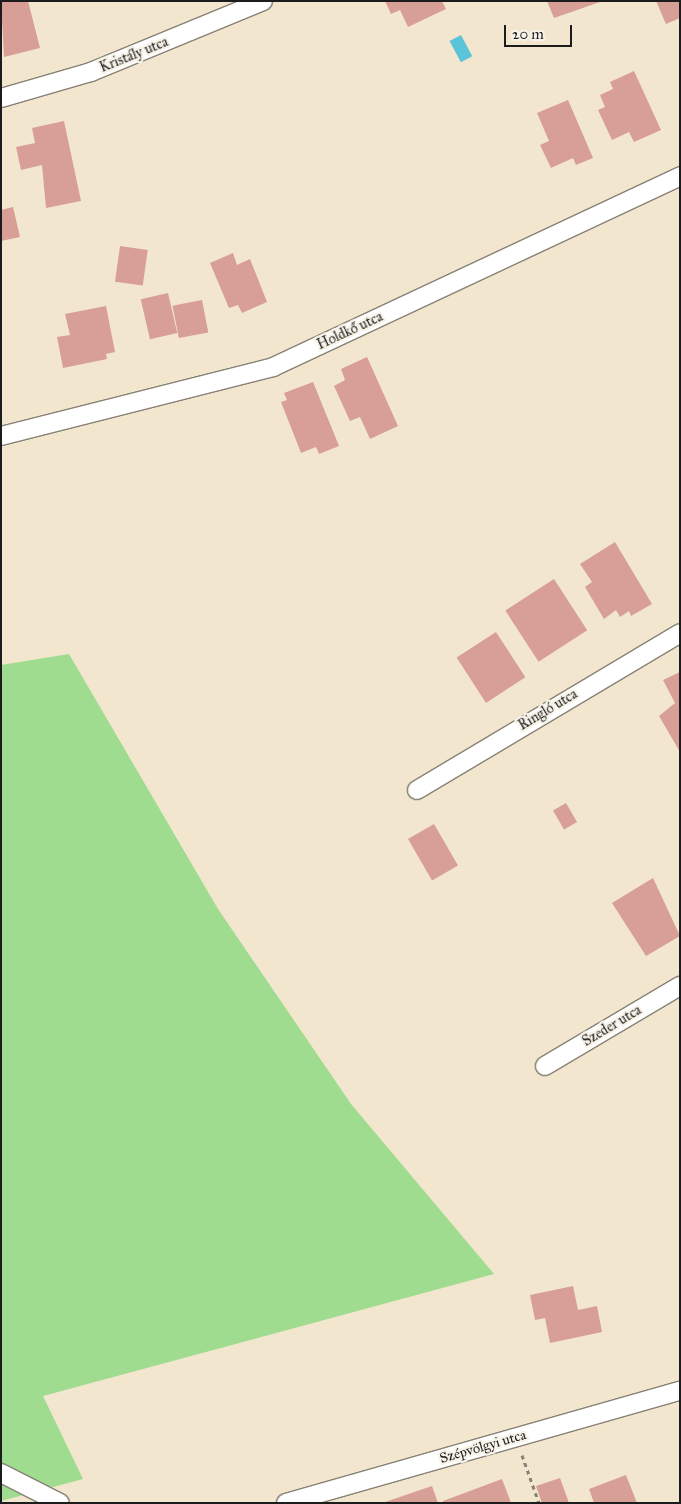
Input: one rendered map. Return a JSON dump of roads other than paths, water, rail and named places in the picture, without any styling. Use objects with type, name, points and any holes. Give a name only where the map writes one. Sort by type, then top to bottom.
[{"type":"street","name":"Kristály utca","points":[[1,98],[91,72],[263,1]]},
{"type":"street","name":"Holdkő utca","points":[[1,436],[273,367],[680,176]]},
{"type":"street","name":"Ringló utca","points":[[418,790],[680,633]]},
{"type":"street","name":"Szeder utca","points":[[545,1066],[680,986]]},
{"type":"street","name":"Szépvölgyi utca","points":[[286,1503],[680,1391]]},
{"type":"street","points":[[1,1473],[60,1503]]},
{"type":"water","points":[[461,35],[472,56],[461,62],[450,41]]}]
